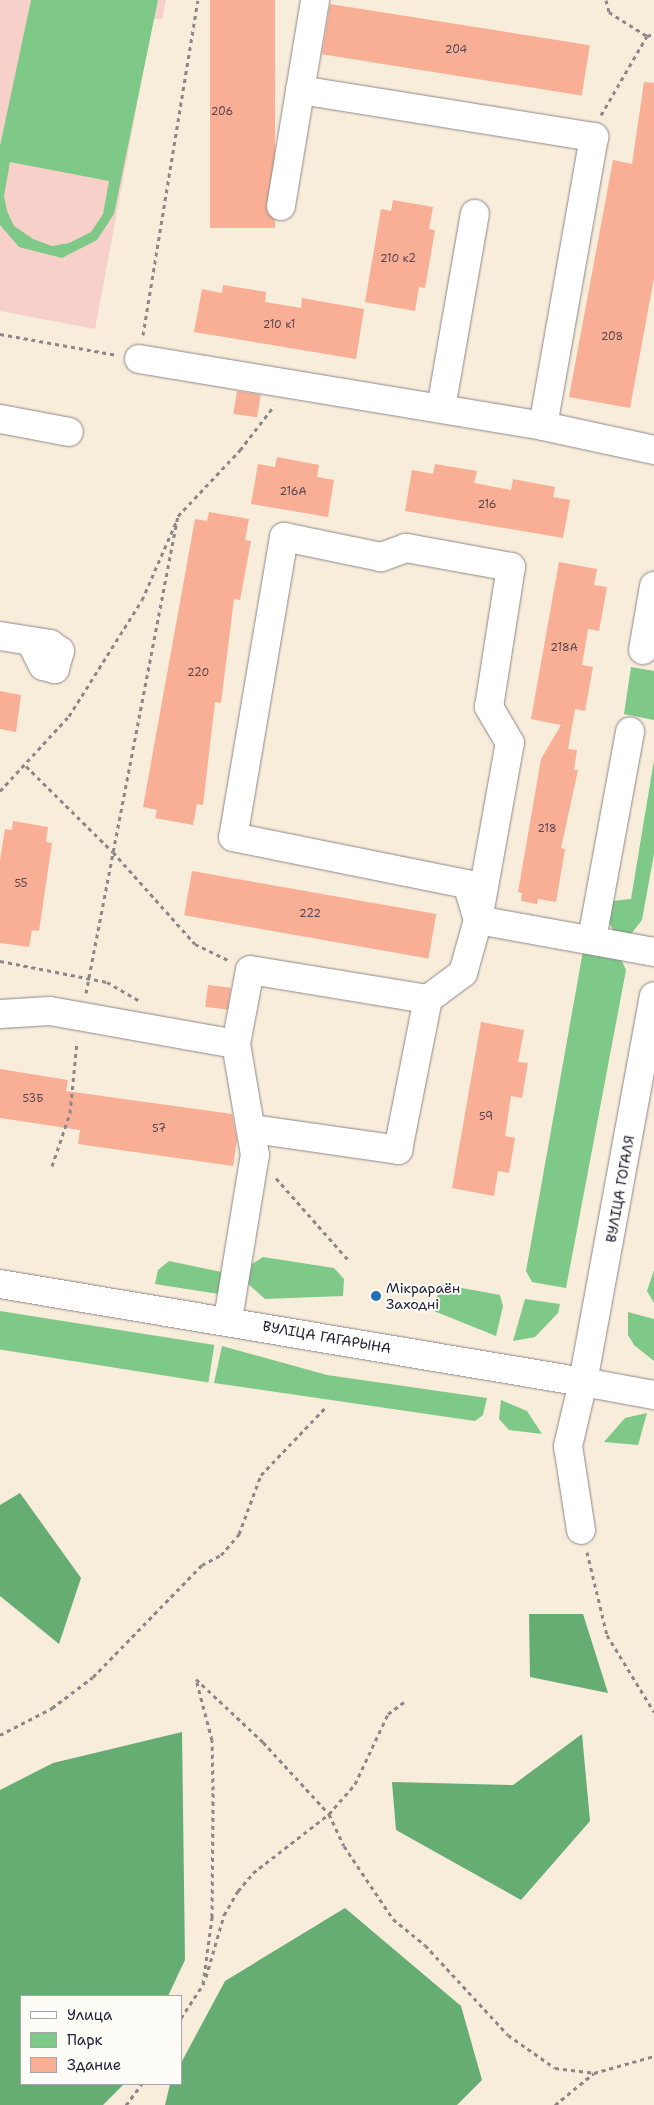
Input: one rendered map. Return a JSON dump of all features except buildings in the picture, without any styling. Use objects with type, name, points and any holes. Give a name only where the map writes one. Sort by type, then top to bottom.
[{"type":"main road","points":[[281,206],[315,0]]},
{"type":"main road","points":[[300,90],[594,137],[543,426]]},
{"type":"main road","points":[[441,408],[475,214]]},
{"type":"main road","points":[[139,359],[292,382],[543,426],[654,450]]},
{"type":"main road","points":[[0,419],[69,432]]},
{"type":"main road","points":[[254,1142],[398,1150],[428,1000],[463,974],[478,920],[510,743],[489,707],[511,567],[406,548],[381,557],[284,537],[232,837],[467,884],[478,920]]},
{"type":"main road","points":[[643,650],[654,586]]},
{"type":"main road","points":[[0,636],[30,641]]},
{"type":"main road","points":[[592,939],[630,731]]},
{"type":"main road","points":[[478,920],[592,939],[654,952]]},
{"type":"main road","points":[[228,1319],[254,1142],[236,1044],[250,970],[428,1000]]},
{"type":"main road","name":"ВУЛІЦА ГОГАЛЯ","points":[[581,1530],[568,1446],[582,1382],[654,996]]},
{"type":"main road","points":[[0,1014],[50,1011],[236,1044]]},
{"type":"main road","name":"ВУЛІЦА ГАГАРЫНА","points":[[0,1284],[228,1319],[654,1395]]},
{"type":"path","points":[[0,334],[139,359],[198,0]]},
{"type":"path","points":[[606,0],[609,12],[647,36]]},
{"type":"path","points":[[588,136],[647,36],[654,34]]},
{"type":"path","points":[[0,791],[26,766],[69,716],[142,600],[178,516],[240,450],[292,382]]},
{"type":"path","points":[[52,1166],[70,1113],[73,1063],[178,516]]},
{"type":"path","points":[[26,766],[113,852],[195,944],[250,970]]},
{"type":"path","points":[[0,961],[89,980],[107,982],[145,1004]]},
{"type":"path","points":[[254,1142],[350,1262]]},
{"type":"path","points":[[0,1735],[52,1708],[93,1677],[202,1565],[221,1554],[239,1534],[261,1475],[327,1406]]},
{"type":"path","points":[[581,1530],[607,1635],[654,1712]]},
{"type":"path","points":[[203,1984],[212,1917],[212,1750],[196,1679],[263,1742],[329,1814],[344,1846],[393,1919],[425,1945],[508,2035],[555,2068],[594,2072],[654,2056]]},
{"type":"path","points":[[182,2016],[203,1984],[224,1915],[238,1891],[254,1873],[329,1814],[355,1784],[388,1714],[404,1702]]},
{"type":"path","points":[[554,2105],[594,2072]]},
{"type":"path","points":[[126,2105],[141,2085]]},
{"type":"path","points":[[130,2100],[131,2105]]},
{"type":"shaded area","points":[[0,0],[166,0],[162,19],[153,19],[95,329],[0,311]]},
{"type":"green space","points":[[31,0],[158,0],[114,214],[97,240],[62,258],[19,247],[0,225],[0,146]],"holes":[[[10,162],[109,181],[103,214],[91,232],[69,243],[52,246],[33,239],[14,226],[7,211],[4,196]]]},
{"type":"green space","points":[[631,667],[654,671],[654,720],[624,714]]},
{"type":"green space","points":[[654,760],[654,854],[642,920],[631,934],[614,932],[605,914],[612,901],[631,899]]},
{"type":"green space","points":[[583,951],[620,957],[626,970],[566,1288],[532,1282],[526,1271]]},
{"type":"green space","points":[[263,1257],[334,1268],[344,1279],[343,1296],[265,1299],[248,1284],[252,1264]]},
{"type":"green space","points":[[169,1261],[226,1273],[225,1295],[155,1284],[158,1270]]},
{"type":"green space","points":[[654,1270],[654,1303],[647,1291]]},
{"type":"green space","points":[[440,1284],[500,1295],[503,1306],[496,1336],[434,1311]]},
{"type":"green space","points":[[525,1299],[560,1304],[558,1313],[535,1337],[513,1341]]},
{"type":"green space","points":[[0,1311],[214,1345],[208,1382],[0,1349]]},
{"type":"green space","points":[[628,1312],[654,1319],[654,1361],[634,1345],[628,1335]]},
{"type":"green space","points":[[222,1346],[327,1375],[487,1398],[483,1415],[475,1421],[214,1383]]},
{"type":"green space","points":[[501,1400],[527,1411],[542,1434],[509,1430],[499,1419]]},
{"type":"green space","points":[[647,1413],[638,1445],[604,1442],[625,1418]]},
{"type":"green space","points":[[20,1493],[81,1578],[59,1644],[0,1596],[0,1505]]},
{"type":"green space","points":[[529,1614],[583,1614],[608,1693],[530,1677]]},
{"type":"green space","points":[[182,1732],[185,1960],[168,1995],[20,1995],[20,2085],[123,2085],[103,2105],[0,2105],[0,1790],[53,1763]]},
{"type":"green space","points":[[582,1734],[590,1821],[521,1900],[396,1830],[392,1782],[513,1785]]},
{"type":"green space","points":[[345,1908],[461,2006],[482,2080],[457,2105],[165,2105],[170,2085],[182,2085],[182,2061],[225,1981]]},
{"type":"place","name":"Мікрараён Заходні","points":[[376,1296]]}]
